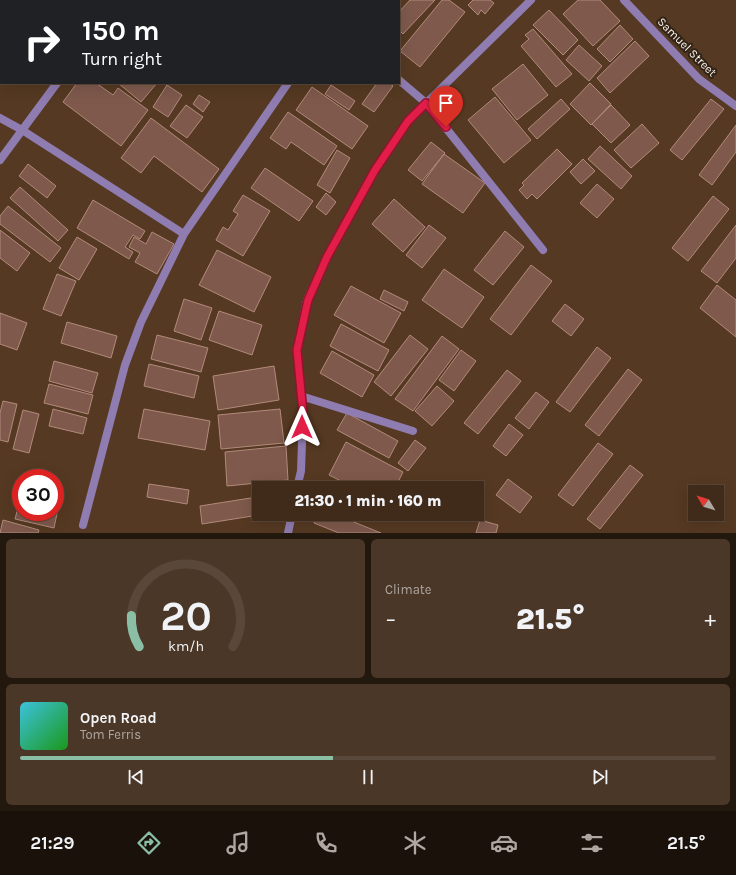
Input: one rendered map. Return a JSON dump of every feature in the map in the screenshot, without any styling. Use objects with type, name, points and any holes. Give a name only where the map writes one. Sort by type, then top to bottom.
[{"type":"street","points":[[299,481],[301,471],[303,413],[297,350],[308,300],[327,257],[375,170],[408,121],[531,0]]},
{"type":"street","name":"Samuel Street","points":[[624,0],[699,79],[736,106]]},
{"type":"street","points":[[400,81],[426,103],[543,250]]},
{"type":"street","points":[[0,160],[56,84]]},
{"type":"street","points":[[83,525],[125,365],[141,322],[184,234],[287,84]]},
{"type":"street","points":[[0,118],[22,130],[184,234]]},
{"type":"street","points":[[301,396],[413,431]]},
{"type":"street","points":[[288,533],[291,521]]},
{"type":"building","points":[[410,0],[435,0],[403,34],[400,31],[400,11]]},
{"type":"building","points":[[442,0],[449,0],[465,12],[420,67],[400,51]]},
{"type":"building","points":[[473,0],[490,0],[494,3],[485,14],[481,10],[478,15],[468,5]]},
{"type":"building","points":[[578,0],[600,0],[620,21],[593,46],[563,14]]},
{"type":"building","points":[[549,10],[578,40],[563,55],[533,25]]},
{"type":"building","points":[[620,25],[633,39],[610,62],[597,49]]},
{"type":"building","points":[[533,29],[572,74],[556,87],[521,46],[529,39],[525,35]]},
{"type":"building","points":[[635,41],[649,56],[610,93],[597,78]]},
{"type":"building","points":[[579,45],[602,66],[589,81],[566,60]]},
{"type":"building","points":[[523,64],[548,95],[517,120],[492,89]]},
{"type":"building","points":[[590,83],[611,104],[591,125],[570,104]]},
{"type":"building","points":[[76,84],[97,84],[113,95],[118,88],[148,110],[121,146],[63,102]]},
{"type":"building","points":[[119,84],[156,84],[141,102]]},
{"type":"building","points":[[376,84],[390,84],[393,86],[374,112],[362,104]]},
{"type":"building","points":[[167,85],[182,95],[168,117],[153,107]]},
{"type":"building","points":[[331,85],[355,101],[349,110],[325,94]]},
{"type":"building","points":[[312,87],[368,126],[352,149],[296,110]]},
{"type":"building","points":[[199,95],[210,102],[203,112],[193,104]]},
{"type":"building","points":[[495,97],[531,140],[504,163],[468,120]]},
{"type":"building","points":[[561,99],[570,109],[537,139],[528,129]]},
{"type":"building","points":[[711,99],[724,109],[682,160],[670,150]]},
{"type":"building","points":[[186,105],[203,117],[187,138],[170,126]]},
{"type":"building","points":[[611,105],[630,125],[611,143],[592,124]]},
{"type":"building","points":[[288,112],[337,146],[324,165],[291,142],[286,149],[270,138]]},
{"type":"building","points":[[151,118],[219,169],[202,192],[154,156],[141,173],[121,158]]},
{"type":"building","points":[[642,124],[659,143],[631,168],[614,150]]},
{"type":"building","points":[[736,125],[736,152],[712,185],[699,175]]},
{"type":"building","points":[[431,142],[445,153],[422,181],[408,170]]},
{"type":"building","points":[[600,146],[632,176],[621,189],[588,159]]},
{"type":"building","points":[[557,149],[572,164],[537,199],[532,194],[527,199],[519,190],[524,185],[522,183]]},
{"type":"building","points":[[337,150],[350,158],[330,193],[317,185]]},
{"type":"building","points":[[444,154],[485,183],[463,213],[422,184]]},
{"type":"building","points":[[583,159],[595,171],[581,184],[570,172]]},
{"type":"building","points":[[28,164],[56,186],[47,198],[19,176]]},
{"type":"building","points":[[265,168],[313,201],[299,221],[251,188]]},
{"type":"building","points":[[597,184],[614,199],[597,218],[580,203]]},
{"type":"building","points":[[20,187],[68,230],[58,241],[10,198]]},
{"type":"building","points":[[326,193],[336,202],[326,215],[316,207]]},
{"type":"building","points":[[243,195],[270,211],[243,256],[216,240],[223,227],[228,230],[238,214],[233,211]]},
{"type":"building","points":[[713,196],[729,209],[688,261],[672,248]]},
{"type":"building","points":[[394,199],[425,227],[403,252],[372,224]]},
{"type":"building","points":[[93,200],[145,231],[140,239],[133,235],[125,247],[133,252],[129,259],[77,228]]},
{"type":"building","points":[[8,206],[61,248],[50,262],[0,224],[0,216]]},
{"type":"building","points":[[429,225],[446,238],[422,268],[406,255]]},
{"type":"building","points":[[736,225],[736,258],[717,283],[701,271]]},
{"type":"building","points":[[0,230],[30,253],[17,271],[0,258]]},
{"type":"building","points":[[505,231],[524,247],[493,285],[474,270]]},
{"type":"building","points":[[152,232],[174,244],[157,274],[135,262],[140,253],[129,247],[134,237],[146,244]]},
{"type":"building","points":[[77,237],[97,249],[79,280],[59,268]]},
{"type":"building","points":[[217,250],[271,277],[254,312],[199,285]]},
{"type":"building","points":[[531,265],[552,281],[511,335],[490,319]]},
{"type":"building","points":[[444,269],[484,297],[462,328],[422,300]]},
{"type":"building","points":[[57,274],[76,281],[61,316],[43,309]]},
{"type":"building","points":[[717,285],[736,300],[736,337],[700,308]]},
{"type":"building","points":[[351,286],[401,313],[384,343],[334,315]]},
{"type":"building","points":[[384,290],[408,302],[404,311],[380,299]]},
{"type":"building","points":[[184,299],[212,308],[201,340],[174,331]]},
{"type":"building","points":[[565,304],[584,319],[571,336],[552,321]]},
{"type":"building","points":[[219,311],[262,325],[252,355],[209,340]]},
{"type":"building","points":[[0,313],[27,323],[17,350],[0,344]]},
{"type":"building","points":[[67,322],[117,336],[111,358],[61,343]]},
{"type":"building","points":[[341,324],[389,350],[378,371],[330,346]]},
{"type":"building","points":[[157,335],[208,348],[201,372],[151,359]]},
{"type":"building","points":[[410,335],[428,349],[391,396],[374,382]]},
{"type":"building","points":[[442,336],[459,349],[413,411],[395,399]]},
{"type":"building","points":[[597,347],[611,358],[570,412],[556,402]]},
{"type":"building","points":[[461,350],[476,361],[454,391],[439,380]]},
{"type":"building","points":[[332,351],[374,375],[362,397],[320,373]]},
{"type":"building","points":[[54,361],[98,373],[92,393],[49,381]]},
{"type":"building","points":[[149,364],[199,376],[194,398],[144,386]]},
{"type":"building","points":[[274,366],[279,400],[218,410],[213,376]]},
{"type":"building","points":[[628,369],[642,380],[599,436],[585,425]]},
{"type":"building","points":[[507,370],[521,381],[478,434],[464,423]]},
{"type":"building","points":[[49,384],[93,395],[88,414],[44,403]]},
{"type":"building","points":[[437,386],[454,401],[432,426],[415,411]]},
{"type":"building","points":[[536,392],[549,402],[529,429],[515,418]]},
{"type":"building","points":[[3,401],[17,404],[8,442],[0,440],[0,413]]},
{"type":"building","points":[[53,409],[87,418],[83,434],[49,426]]},
{"type":"building","points":[[144,409],[210,421],[205,450],[138,438]]},
{"type":"building","points":[[280,409],[284,443],[221,449],[218,415]]},
{"type":"building","points":[[23,410],[39,414],[29,453],[13,449]]},
{"type":"building","points":[[347,413],[398,441],[389,458],[337,430]]},
{"type":"building","points":[[509,424],[523,435],[506,456],[493,446]]},
{"type":"building","points":[[415,440],[426,448],[408,471],[398,463]]},
{"type":"building","points":[[346,442],[403,472],[398,481],[341,481],[329,475]]},
{"type":"building","points":[[598,443],[613,454],[573,506],[558,495]]},
{"type":"building","points":[[286,446],[288,480],[252,481],[252,484],[227,486],[225,452]]},
{"type":"building","points":[[630,465],[643,475],[600,529],[587,519]]},
{"type":"building","points":[[508,479],[532,497],[520,513],[496,495]]},
{"type":"building","points":[[149,484],[189,490],[187,504],[147,497]]},
{"type":"building","points":[[252,498],[252,516],[202,524],[200,506]]},
{"type":"building","points":[[3,520],[39,530],[38,533],[0,533]]},
{"type":"building","points":[[24,521],[55,521],[54,528]]},
{"type":"building","points":[[315,521],[351,521],[381,533],[339,533],[314,523]]},
{"type":"building","points":[[480,521],[498,525],[496,533],[476,533]]},
{"type":"route","points":[[302,427],[303,413],[297,350],[308,300],[327,257],[375,170],[408,121],[426,103],[446,127]]}]
